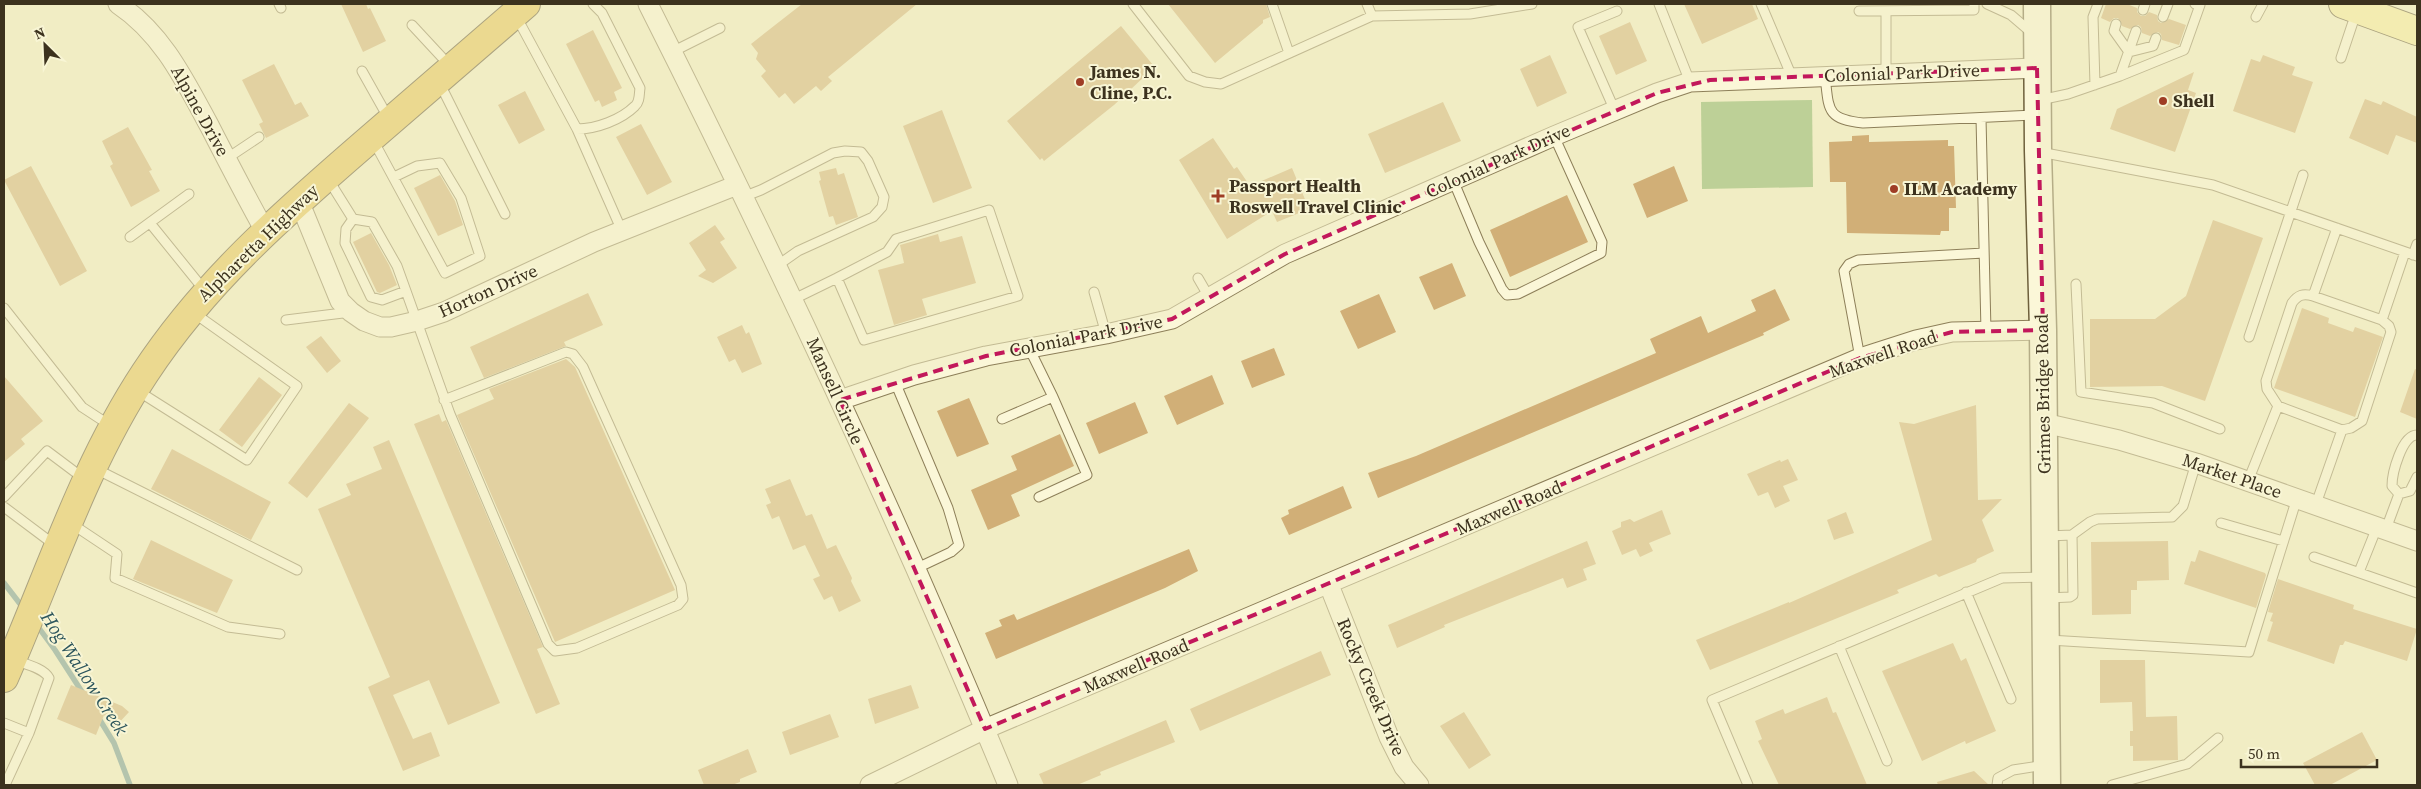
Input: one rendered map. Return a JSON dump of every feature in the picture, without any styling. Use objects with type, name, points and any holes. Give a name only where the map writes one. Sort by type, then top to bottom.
[{"type":"highway","name":"Alpharetta Highway","points":[[8,668],[90,474],[135,389],[171,336],[198,302],[265,231],[521,7]]},
{"type":"main road","points":[[2350,6],[2417,31]]},
{"type":"street","name":"Alpine Drive","points":[[118,4],[131,13],[156,37],[176,65],[265,231]]},
{"type":"street","name":"Mansell Circle","points":[[648,4],[778,265],[915,569],[1008,785]]},
{"type":"street","name":"Grimes Bridge Road","points":[[2037,4],[2037,108],[2043,330],[2047,775]]},
{"type":"street","name":"Colonial Park Drive","points":[[840,400],[986,356],[1106,334],[1172,319],[1285,254],[1554,136],[1690,82],[2037,68]]},
{"type":"street","name":"Horton Drive","points":[[299,201],[340,301],[364,321],[380,327],[391,327],[444,312],[622,230],[740,191]]},
{"type":"street","name":"Maxwell Road","points":[[870,785],[985,729],[1329,585],[1860,358],[1916,340],[1952,332],[2043,330]]},
{"type":"street","name":"Market Place","points":[[2044,423],[2119,440],[2196,463],[2417,541]]},
{"type":"street","name":"Rocky Creek Drive","points":[[1329,585],[1389,737],[1404,766],[1419,785]]},
{"type":"lane","points":[[577,128],[592,129],[607,123],[636,106],[639,98],[640,88],[602,14],[593,4]]},
{"type":"lane","points":[[1133,4],[1189,76],[1206,82],[1221,84],[1372,16],[1470,14],[1532,4]]},
{"type":"lane","points":[[1272,4],[1289,53]]},
{"type":"lane","points":[[1367,4],[1372,16]]},
{"type":"lane","points":[[1658,4],[1690,82]]},
{"type":"lane","points":[[1761,4],[1792,77]]},
{"type":"lane","points":[[1859,11],[1974,10],[1974,4]]},
{"type":"lane","points":[[1986,4],[2011,15],[2037,38]]},
{"type":"lane","points":[[2095,85],[2093,17],[2098,4]]},
{"type":"lane","points":[[2164,17],[2168,4]]},
{"type":"lane","points":[[1825,76],[1828,99],[1836,118],[1863,123],[1982,118],[2037,108],[2068,94],[2120,76],[2184,50],[2200,5],[2195,4]]},
{"type":"lane","points":[[2256,17],[2263,4]]},
{"type":"lane","points":[[2341,58],[2350,6]]},
{"type":"lane","points":[[521,7],[622,230]]},
{"type":"lane","points":[[1615,111],[1578,28],[1617,11]]},
{"type":"lane","points":[[1886,11],[1886,73]]},
{"type":"lane","points":[[2116,24],[2114,31],[2129,52]]},
{"type":"lane","points":[[412,25],[445,74],[505,214]]},
{"type":"lane","points":[[672,52],[720,28]]},
{"type":"lane","points":[[2120,76],[2136,31]]},
{"type":"lane","points":[[2129,52],[2153,46],[2156,38]]},
{"type":"lane","points":[[362,71],[394,178],[445,273],[480,256],[461,198],[440,163],[417,166],[394,178]]},
{"type":"lane","points":[[1982,118],[1986,331]]},
{"type":"lane","points":[[1453,180],[1479,242],[1502,289],[1507,295],[1518,294],[1601,253],[1602,242],[1554,136]]},
{"type":"lane","points":[[226,159],[259,137]]},
{"type":"lane","points":[[740,191],[761,190],[833,153],[845,151],[861,152],[868,161],[884,198],[884,203],[879,212],[856,226],[798,251],[778,265]]},
{"type":"lane","points":[[2038,151],[2213,185],[2412,255]]},
{"type":"lane","points":[[2249,337],[2303,175]]},
{"type":"lane","points":[[327,176],[353,219],[372,222],[397,266],[444,400],[548,644],[555,651],[577,648],[678,605],[683,599],[681,585],[583,367],[573,354],[566,352],[444,400]]},
{"type":"lane","points":[[130,237],[189,194]]},
{"type":"lane","points":[[794,300],[887,252],[896,239],[989,210],[1018,296],[864,340],[837,278]]},
{"type":"lane","points":[[353,219],[346,229],[345,243],[371,297],[382,300],[406,291]]},
{"type":"lane","points":[[135,389],[247,460],[297,386],[198,302],[150,223]]},
{"type":"lane","points":[[2313,296],[2337,228]]},
{"type":"lane","points":[[2382,320],[2417,244]]},
{"type":"lane","points":[[1860,358],[1844,271],[1849,264],[1858,260],[1984,253]]},
{"type":"lane","points":[[1198,278],[1209,297]]},
{"type":"lane","points":[[2076,284],[2081,392],[2153,403],[2220,429]]},
{"type":"lane","points":[[1094,292],[1106,334]]},
{"type":"lane","points":[[2305,294],[2313,296],[2382,320],[2389,326],[2391,332],[2362,421],[2351,428],[2342,430],[2278,406],[2267,389],[2266,381],[2292,302],[2297,297],[2305,294]]},
{"type":"lane","points":[[4,308],[82,406],[114,428]]},
{"type":"lane","points":[[286,320],[351,312]]},
{"type":"lane","points":[[1029,347],[1053,396],[1087,475],[1039,497]]},
{"type":"lane","points":[[895,382],[948,508],[960,545],[951,552],[915,569]]},
{"type":"lane","points":[[1002,419],[1053,396]]},
{"type":"lane","points":[[2248,481],[2278,406]]},
{"type":"lane","points":[[2316,504],[2342,430]]},
{"type":"lane","points":[[2399,494],[2392,486],[2394,472],[2404,444],[2408,438],[2417,435]]},
{"type":"lane","points":[[4,497],[47,451],[90,474],[297,570]]},
{"type":"lane","points":[[2045,536],[2072,535],[2097,519],[2172,517],[2182,506],[2196,463]]},
{"type":"lane","points":[[2359,572],[2399,494],[2410,491],[2417,477]]},
{"type":"lane","points":[[2045,640],[2249,652],[2296,498]]},
{"type":"lane","points":[[4,507],[59,548]]},
{"type":"lane","points":[[70,522],[117,554],[115,578],[228,627],[280,634]]},
{"type":"lane","points":[[2221,523],[2284,541]]},
{"type":"lane","points":[[1748,785],[1712,700],[2002,578],[2045,588],[2070,597],[2073,595],[2072,535]]},
{"type":"lane","points":[[2314,557],[2417,593]]},
{"type":"lane","points":[[1966,592],[2011,700]]},
{"type":"lane","points":[[1838,646],[1887,760]]},
{"type":"lane","points":[[5,785],[29,733],[49,678],[47,674],[40,670],[8,668]]},
{"type":"lane","points":[[4,723],[29,733]]},
{"type":"lane","points":[[2112,785],[2187,764],[2218,738]]},
{"type":"lane","points":[[1997,785],[1998,778],[2013,770],[2047,775]]},
{"type":"highlighted area","points":[[2037,68],[2043,330],[1952,332],[1860,358],[985,729],[840,400],[986,356],[1172,319],[1285,254],[1657,93],[1710,80]]},
{"type":"green space","points":[[1812,100],[1813,187],[1702,189],[1701,102]]},
{"type":"building","points":[[341,4],[366,4],[368,9],[370,8],[386,41],[363,52]]},
{"type":"building","points":[[802,4],[917,4],[828,77],[832,81],[821,91],[816,86],[794,104],[785,93],[779,98],[761,76],[766,71],[756,59],[758,53],[751,44]]},
{"type":"building","points":[[1168,4],[1266,4],[1270,17],[1263,20],[1263,23],[1215,63]]},
{"type":"building","points":[[1684,4],[1752,4],[1758,19],[1702,44]]},
{"type":"building","name":"Shell","points":[[2106,4],[2127,4],[2137,8],[2137,12],[2141,16],[2145,16],[2149,12],[2157,15],[2158,21],[2161,23],[2169,19],[2186,25],[2179,45],[2162,40],[2161,34],[2158,32],[2150,36],[2142,33],[2141,27],[2138,25],[2130,29],[2122,26],[2118,18],[2114,18],[2110,22],[2101,18]]},
{"type":"building","points":[[1630,22],[1647,61],[1616,75],[1599,36]]},
{"type":"building","points":[[1121,26],[1153,65],[1143,73],[1145,76],[1114,105],[1044,161],[1042,158],[1040,160],[1007,121]]},
{"type":"building","points":[[593,30],[622,88],[614,92],[617,100],[602,107],[599,100],[595,102],[566,44]]},
{"type":"building","points":[[1550,55],[1567,93],[1537,107],[1520,69]]},
{"type":"building","points":[[2263,55],[2295,67],[2292,75],[2313,82],[2295,133],[2233,111],[2251,59],[2260,62]]},
{"type":"building","points":[[274,64],[295,105],[301,102],[309,116],[266,138],[259,124],[263,122],[242,80]]},
{"type":"building","name":"Shell","points":[[2194,72],[2188,90],[2196,93],[2175,152],[2110,129],[2117,109]]},
{"type":"building","points":[[525,91],[545,130],[519,144],[498,105]]},
{"type":"building","points":[[2365,99],[2381,105],[2383,101],[2417,117],[2417,143],[2396,135],[2388,155],[2349,138]]},
{"type":"building","points":[[1443,102],[1461,141],[1385,173],[1368,134]]},
{"type":"building","points":[[942,110],[972,188],[933,203],[903,126]]},
{"type":"building","points":[[641,124],[672,182],[647,195],[616,137]]},
{"type":"building","points":[[128,127],[152,170],[149,171],[160,191],[131,207],[110,166],[113,164],[102,141]]},
{"type":"building","points":[[1869,135],[1869,142],[1948,140],[1948,146],[1954,146],[1956,208],[1949,208],[1949,231],[1941,231],[1940,235],[1847,233],[1846,182],[1830,182],[1829,142],[1852,141],[1852,136]]},
{"type":"building","points":[[1213,138],[1234,169],[1237,167],[1250,186],[1292,168],[1309,209],[1277,222],[1272,211],[1227,239],[1179,160]]},
{"type":"building","points":[[31,166],[87,271],[60,286],[4,180]]},
{"type":"building","points":[[1674,166],[1688,201],[1647,218],[1633,184]]},
{"type":"building","points":[[836,168],[838,175],[844,173],[858,217],[836,225],[833,216],[829,217],[819,181],[821,180],[819,172]]},
{"type":"building","points":[[440,175],[455,201],[463,225],[438,236],[414,188]]},
{"type":"building","points":[[1567,195],[1588,242],[1510,277],[1490,230]]},
{"type":"building","points":[[2213,220],[2263,238],[2205,401],[2162,386],[2090,387],[2090,319],[2155,319],[2186,296]]},
{"type":"building","points":[[715,225],[725,239],[720,242],[737,268],[713,283],[698,276],[706,270],[689,243]]},
{"type":"building","points":[[371,233],[389,265],[397,285],[380,293],[377,292],[353,242]]},
{"type":"building","points":[[938,234],[940,242],[962,236],[976,283],[922,299],[927,315],[894,325],[878,270],[904,263],[900,245]]},
{"type":"building","points":[[1452,263],[1466,296],[1434,310],[1419,277]]},
{"type":"building","points":[[1775,289],[1790,320],[1763,333],[1764,335],[1378,498],[1368,473],[1416,456],[1656,353],[1650,339],[1701,316],[1708,333],[1756,311],[1751,300]]},
{"type":"building","points":[[588,293],[603,325],[564,342],[566,346],[484,378],[470,347]]},
{"type":"building","points":[[1379,294],[1396,332],[1358,349],[1340,311]]},
{"type":"building","points":[[2302,308],[2329,318],[2328,323],[2353,332],[2355,327],[2383,337],[2355,417],[2274,388]]},
{"type":"building","points":[[742,325],[746,334],[749,332],[762,364],[742,373],[735,359],[729,362],[717,337]]},
{"type":"building","points":[[321,336],[341,361],[327,373],[306,347]]},
{"type":"building","points":[[1274,348],[1285,375],[1252,388],[1241,361]]},
{"type":"building","points":[[566,359],[575,367],[675,590],[555,642],[457,415],[494,399],[489,389]]},
{"type":"building","points":[[2415,369],[2417,370],[2417,419],[2400,412]]},
{"type":"building","points":[[1212,375],[1224,404],[1177,425],[1164,396]]},
{"type":"building","points":[[4,376],[43,421],[21,439],[25,444],[4,462]]},
{"type":"building","points":[[259,377],[282,395],[242,447],[219,430]]},
{"type":"building","points":[[969,398],[989,444],[957,457],[937,411]]},
{"type":"building","points":[[1135,402],[1148,433],[1099,454],[1086,423]]},
{"type":"building","points":[[349,403],[369,418],[307,498],[288,483]]},
{"type":"building","points":[[1976,405],[1978,500],[2002,499],[1982,520],[1994,551],[1977,559],[1976,562],[1939,577],[1936,574],[1897,590],[1899,593],[1710,670],[1696,640],[1789,603],[1932,540],[1899,422],[1914,424]]},
{"type":"building","points":[[439,414],[442,422],[446,420],[543,647],[537,649],[560,704],[536,714],[414,424]]},
{"type":"building","points":[[1060,434],[1074,466],[1011,495],[1020,516],[988,530],[971,490],[1017,470],[1011,456]]},
{"type":"building","points":[[389,440],[500,703],[448,725],[429,680],[393,695],[413,739],[431,732],[440,756],[403,771],[368,687],[390,677],[318,509],[351,495],[346,484],[382,469],[373,447]]},
{"type":"building","points":[[172,449],[271,502],[251,540],[151,489]]},
{"type":"building","points":[[1788,459],[1798,480],[1783,486],[1790,501],[1775,508],[1768,492],[1758,496],[1747,474],[1780,460],[1781,462]]},
{"type":"building","points":[[790,479],[806,516],[812,514],[827,549],[836,545],[861,601],[839,612],[832,596],[824,600],[813,579],[820,576],[805,545],[793,550],[779,516],[772,519],[766,505],[771,503],[765,489]]},
{"type":"building","points":[[1343,486],[1352,508],[1289,535],[1281,518],[1289,514],[1288,510]]},
{"type":"building","points":[[1662,510],[1671,534],[1649,543],[1653,551],[1640,557],[1636,549],[1622,555],[1612,531],[1621,527],[1621,522],[1630,519],[1634,522]]},
{"type":"building","points":[[1846,512],[1854,533],[1834,540],[1827,520]]},
{"type":"building","points":[[151,540],[233,580],[217,613],[133,579]]},
{"type":"building","points":[[1587,541],[1596,564],[1583,569],[1587,580],[1567,588],[1563,578],[1444,625],[1445,627],[1397,648],[1388,625]]},
{"type":"building","points":[[2168,541],[2169,580],[2137,581],[2137,590],[2131,590],[2131,614],[2092,615],[2091,542]]},
{"type":"building","points":[[1189,549],[1198,571],[1165,588],[996,659],[985,633],[1002,626],[999,620],[1014,614],[1017,620]]},
{"type":"building","points":[[2199,550],[2265,573],[2256,608],[2184,584],[2191,561],[2195,562]]},
{"type":"building","points":[[2278,579],[2354,605],[2353,609],[2417,629],[2407,661],[2345,641],[2343,645],[2340,645],[2334,664],[2267,641],[2273,622],[2270,621],[2273,613],[2268,612]]},
{"type":"building","points":[[1953,643],[1961,661],[1966,658],[1996,731],[1966,744],[1965,741],[1922,761],[1882,671]]},
{"type":"building","points":[[1321,651],[1331,675],[1200,731],[1190,709]]},
{"type":"building","points":[[2100,660],[2145,660],[2146,717],[2177,716],[2178,760],[2133,761],[2133,746],[2130,746],[2130,731],[2133,731],[2132,702],[2100,703]]},
{"type":"building","points":[[71,685],[122,706],[129,712],[116,726],[104,715],[96,735],[57,719]]},
{"type":"building","points":[[911,685],[919,708],[875,724],[868,699]]},
{"type":"building","points":[[1827,697],[1833,713],[1836,712],[1867,785],[1779,785],[1758,741],[1762,739],[1755,721],[1783,709],[1785,714]]},
{"type":"building","points":[[1464,712],[1491,755],[1469,769],[1440,726]]},
{"type":"building","points":[[830,714],[839,737],[790,755],[782,732]]},
{"type":"building","points":[[1166,720],[1175,742],[1100,772],[1101,775],[1077,785],[1044,785],[1039,774]]},
{"type":"building","points":[[2362,732],[2377,760],[2330,785],[2315,785],[2303,763]]},
{"type":"building","points":[[748,749],[757,772],[740,779],[740,782],[732,785],[704,785],[698,770]]},
{"type":"building","points":[[1974,771],[1989,785],[1938,785],[1937,782]]},
{"type":"waterway","name":"Hog Wallow Creek","points":[[4,583],[24,609]]},
{"type":"waterway","name":"Hog Wallow Creek","points":[[36,624],[84,695]]},
{"type":"waterway","name":"Hog Wallow Creek","points":[[98,717],[114,743],[130,785]]},
{"type":"place","name":"James N. Cline, P.C.","points":[[1080,82]]},
{"type":"place","name":"Shell","points":[[2163,101]]},
{"type":"place","name":"ILM Academy","points":[[1894,189]]},
{"type":"place","name":"Passport Health Roswell Travel Clinic","points":[[1218,196]]}]
